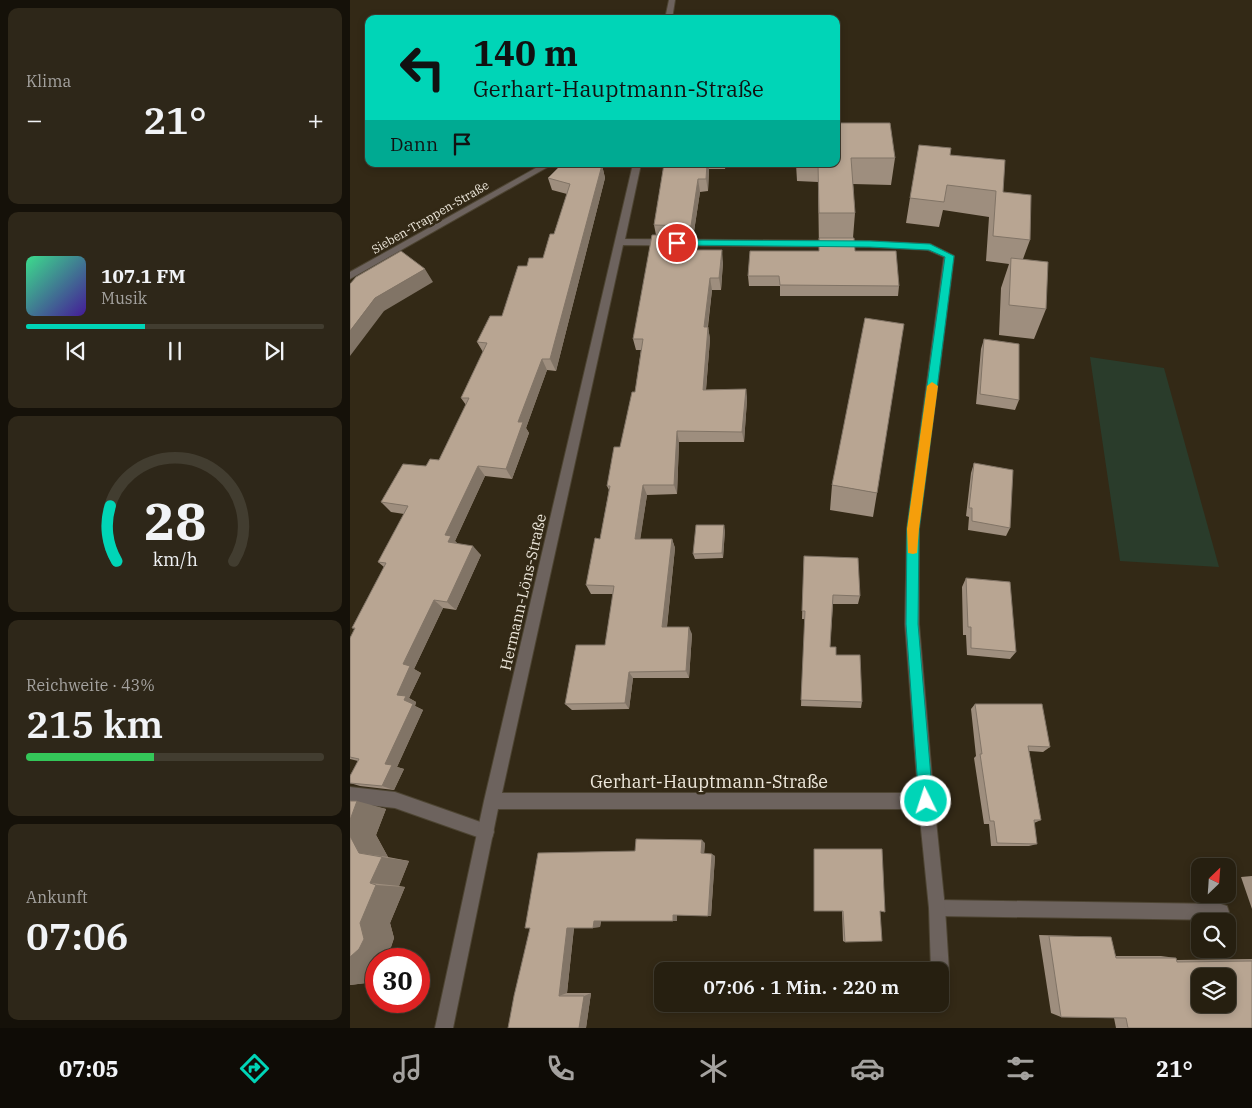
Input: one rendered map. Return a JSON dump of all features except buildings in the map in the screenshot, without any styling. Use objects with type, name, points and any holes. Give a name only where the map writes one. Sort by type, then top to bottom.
[{"type":"street","points":[[669,15],[672,0]]},
{"type":"street","name":"Sieben-Trappen-Straße","points":[[350,276],[543,167]]},
{"type":"street","name":"Hermann-Löns-Straße","points":[[444,1028],[492,801],[636,167]]},
{"type":"street","points":[[619,242],[870,244],[930,247],[949,256],[913,529],[912,624],[926,801],[937,908],[940,962]]},
{"type":"street","points":[[350,795],[395,800],[486,832]]},
{"type":"street","name":"Gerhart-Hauptmann-Straße","points":[[492,801],[926,801]]},
{"type":"street","points":[[937,908],[1221,912]]},
{"type":"green space","points":[[1090,357],[1164,368],[1219,567],[1120,561]]},
{"type":"slow traffic","points":[[913,549],[913,529],[932,386]]},
{"type":"route","points":[[677,243],[870,244],[930,247],[949,256],[913,529],[912,624],[926,801]]}]
